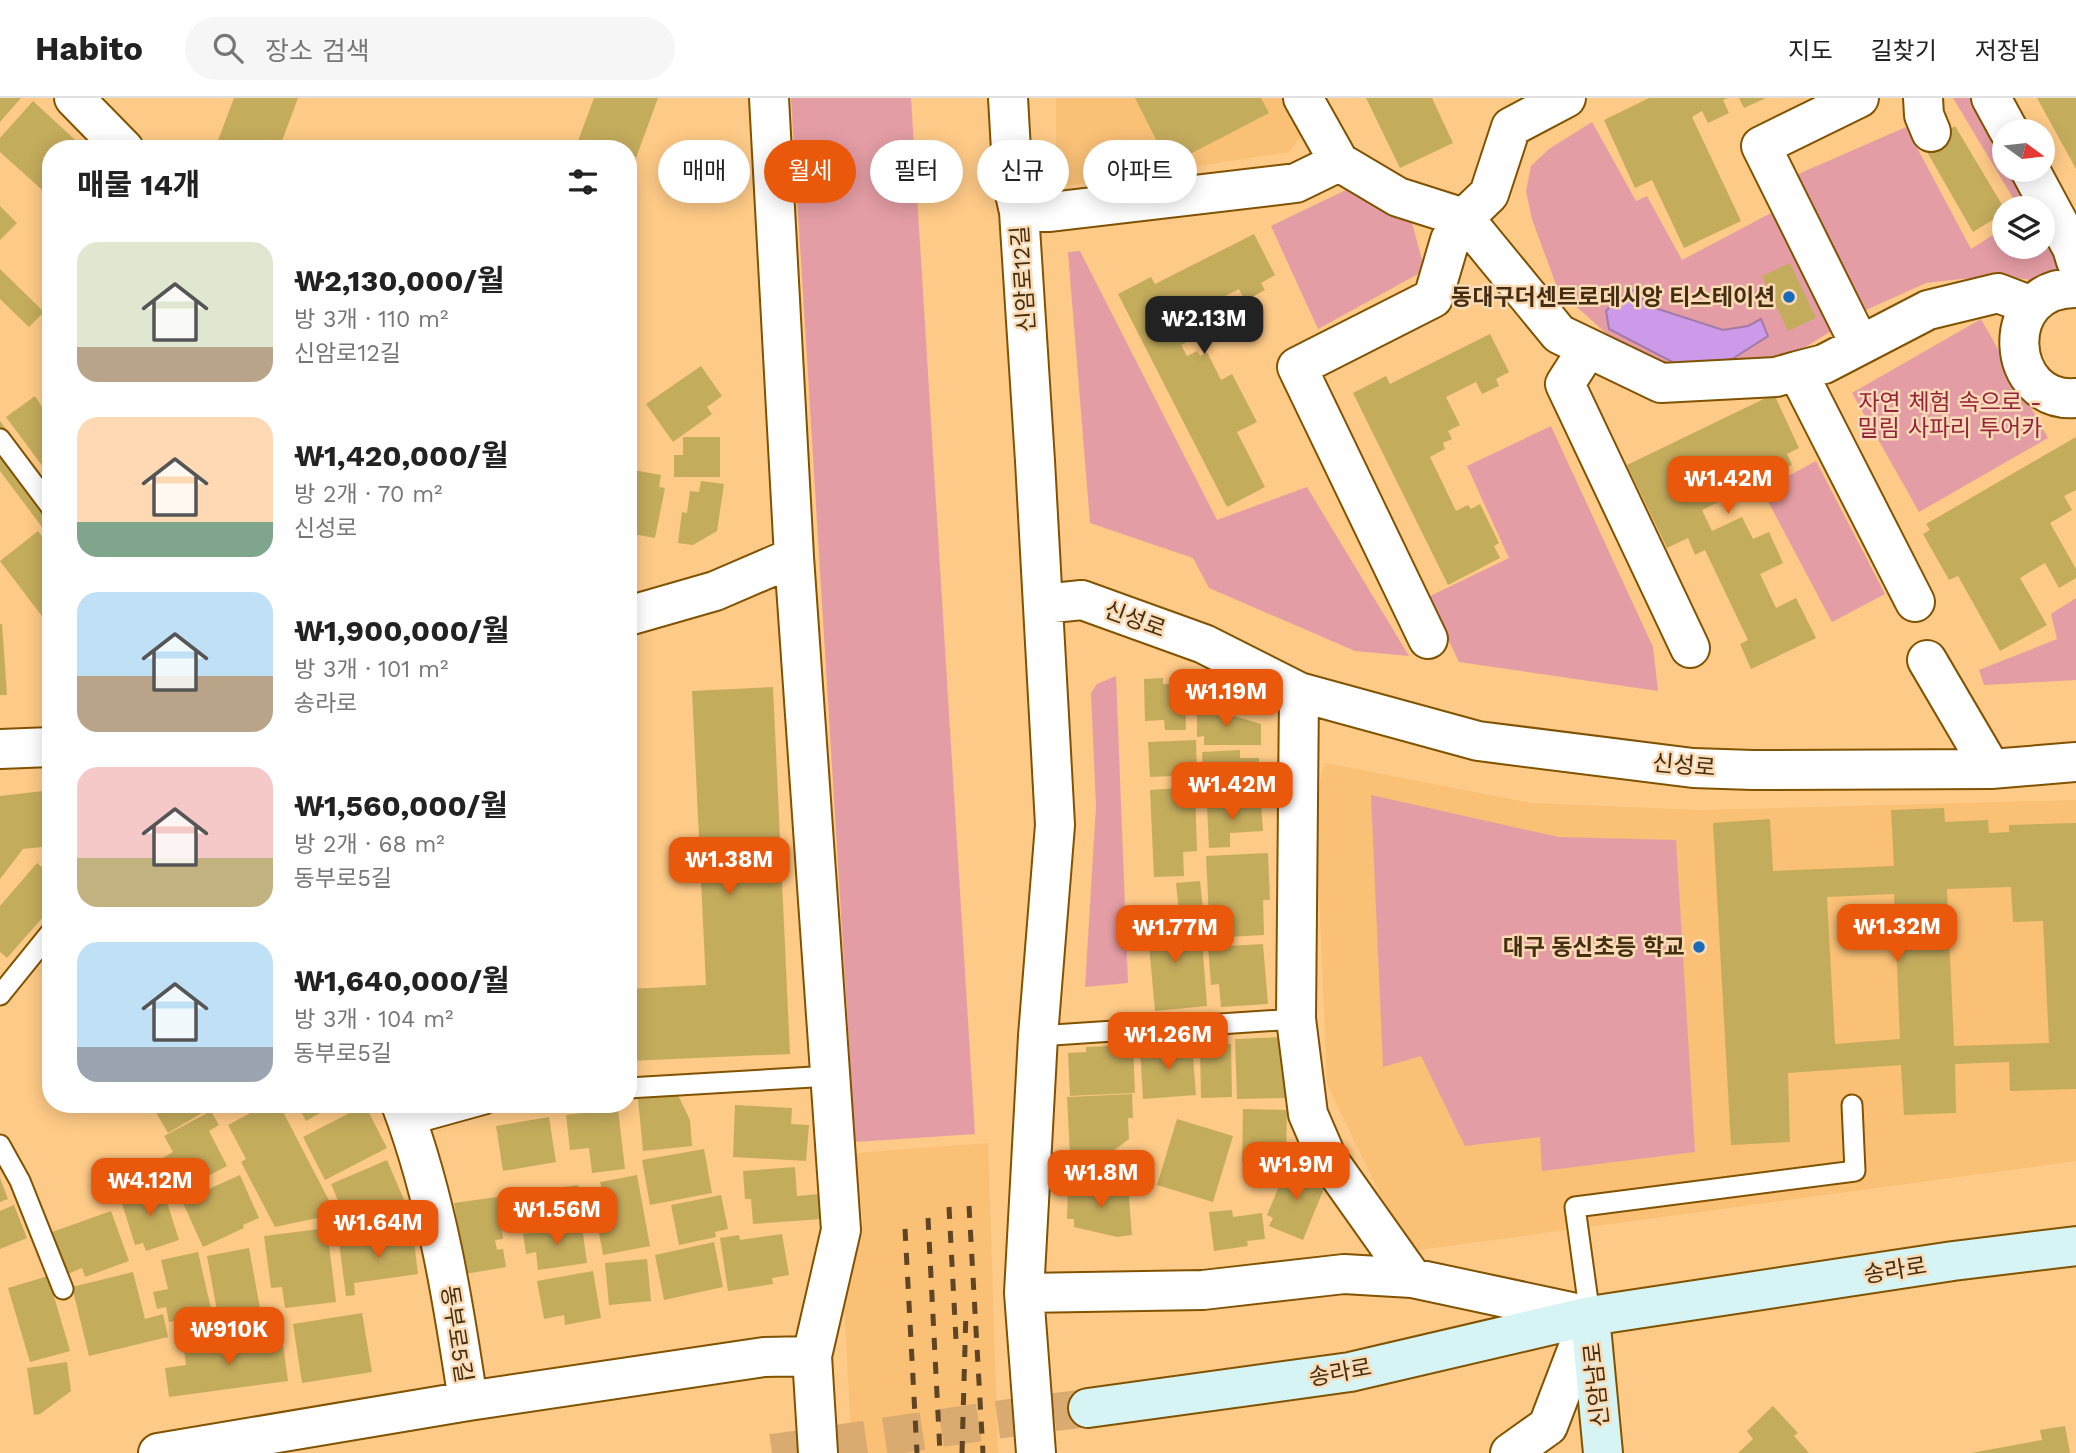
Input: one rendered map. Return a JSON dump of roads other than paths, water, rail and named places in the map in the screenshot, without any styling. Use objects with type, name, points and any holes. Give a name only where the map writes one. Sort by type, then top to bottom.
[{"type":"main road","name":"송라로","points":[[1088,1408],[1350,1372],[1590,1316],[1953,1261],[2076,1246]]},
{"type":"main road","name":"신암남로","points":[[1590,1316],[1603,1453]]},
{"type":"street","points":[[769,98],[794,556],[841,1230],[812,1356],[818,1453]]},
{"type":"street","name":"신암로12길","points":[[1008,98],[1035,461],[1055,825],[1038,1035],[1024,1293]]},
{"type":"street","points":[[1303,98],[1339,162],[1398,197],[1464,218],[1559,334],[1661,383],[1776,377],[1824,364],[1928,310],[1998,293],[2032,306]]},
{"type":"street","points":[[1429,639],[1297,368],[1433,298],[1450,240],[1464,218],[1489,194],[1504,112],[1566,98]]},
{"type":"street","points":[[1859,98],[1760,146],[1860,345]]},
{"type":"street","points":[[1991,98],[2002,119]]},
{"type":"street","points":[[94,106],[118,140]]},
{"type":"street","points":[[1018,212],[1050,212],[1296,183],[1339,162]]},
{"type":"street","points":[[2036,182],[2072,248],[2076,261]]},
{"type":"street","points":[[2076,288],[2064,288],[2047,294],[2032,306],[2022,323],[2018,340],[2020,358],[2027,373],[2039,386],[2054,395],[2076,398]]},
{"type":"street","points":[[1588,348],[1565,384],[1690,648]]},
{"type":"street","points":[[1797,371],[1915,601]]},
{"type":"street","points":[[637,611],[715,591],[794,556]]},
{"type":"street","name":"신성로","points":[[1043,604],[1082,600],[1204,644],[1299,692],[1478,741],[1693,768],[1991,769],[2076,762]]},
{"type":"street","points":[[1927,660],[1991,769]]},
{"type":"street","points":[[1299,692],[1296,1019],[1308,1114],[1327,1158],[1412,1278]]},
{"type":"street","points":[[0,749],[42,747]]},
{"type":"street","name":"동부로5길","points":[[405,1115],[419,1156],[452,1290],[468,1401]]},
{"type":"street","name":"송라로","points":[[1024,1293],[1203,1290],[1345,1274],[1412,1278],[1590,1316]]},
{"type":"street","points":[[1024,1293],[1036,1453]]},
{"type":"street","points":[[1510,1453],[1548,1426],[1590,1316]]},
{"type":"street","points":[[158,1453],[468,1401],[764,1357],[812,1356]]},
{"type":"lane","points":[[0,439],[42,495]]},
{"type":"lane","points":[[0,995],[42,943]]},
{"type":"lane","points":[[1038,1035],[1296,1019]]},
{"type":"lane","points":[[637,1087],[830,1076]]},
{"type":"lane","points":[[1590,1316],[1575,1207],[1855,1171],[1852,1105]]},
{"type":"lane","points":[[0,1145],[20,1181],[63,1289]]},
{"type":"tunnel","points":[[772,1453],[1088,1408]]},
{"type":"railway","points":[[969,1206],[983,1453]]},
{"type":"railway","points":[[949,1207],[956,1340]]},
{"type":"railway","points":[[928,1218],[940,1453]]},
{"type":"railway","points":[[905,1229],[917,1453]]},
{"type":"railway","points":[[962,1453],[966,1311]]},
{"type":"place","name":"동대구더센트로데시앙 티스테이션","points":[[1789,297]]},
{"type":"place","name":"대구 동신초등 학교","points":[[1699,947]]},
{"type":"park label","name":"자연 체험 속으로 - 밀림 사파리 투어카","points":[[1950,415]]}]
